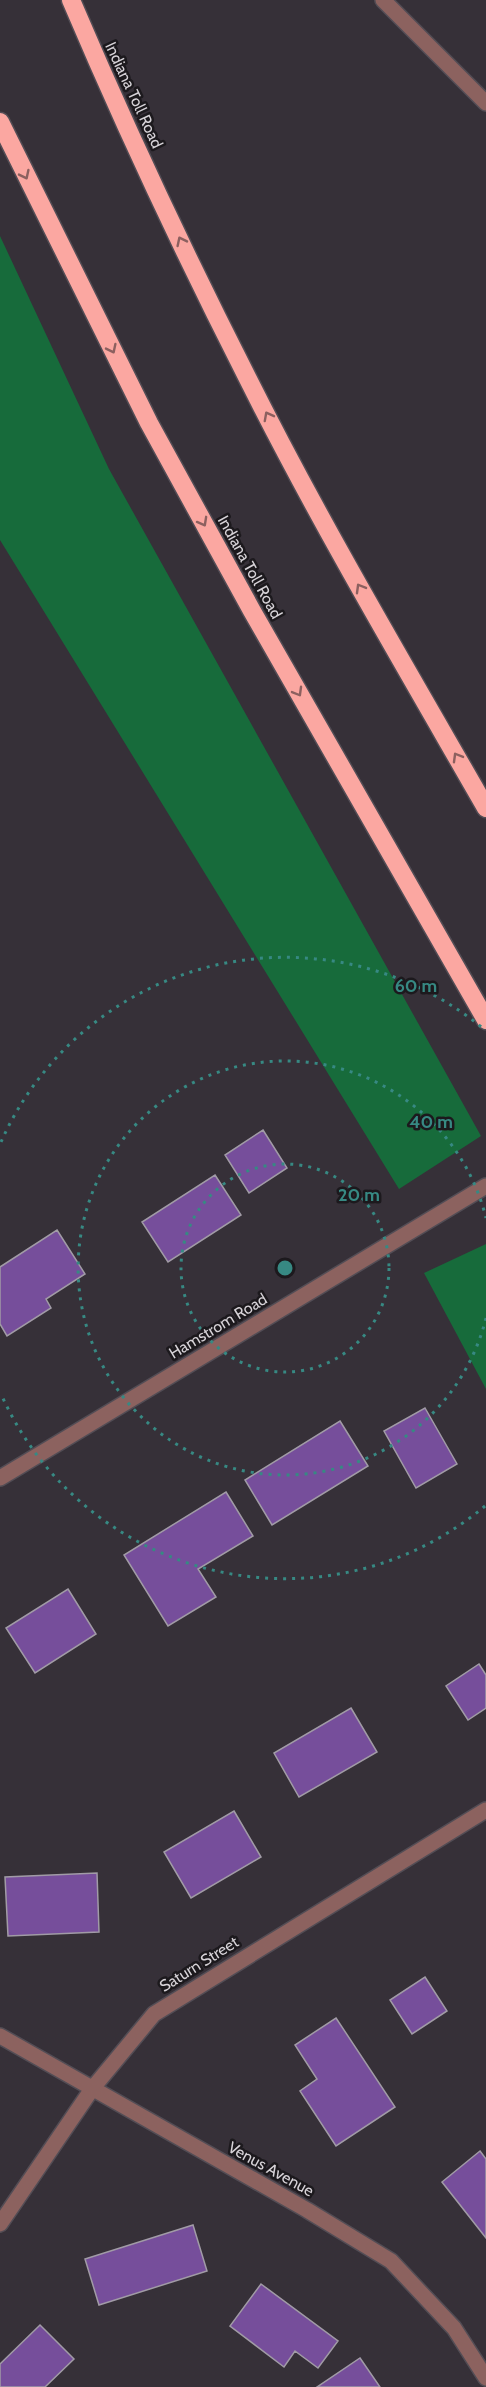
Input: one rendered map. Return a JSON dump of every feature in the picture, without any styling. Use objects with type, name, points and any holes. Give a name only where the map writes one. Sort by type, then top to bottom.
[{"type":"highway","name":"Indiana Toll Road","points":[[71,0],[115,103],[247,377],[340,552],[486,808]]},
{"type":"highway","name":"Indiana Toll Road","points":[[0,122],[149,423],[252,611],[486,1020]]},
{"type":"street","points":[[383,0],[486,103]]},
{"type":"street","name":"Hamstrom Road","points":[[0,1478],[486,1186]]},
{"type":"street","name":"Saturn Street","points":[[0,2224],[92,2089],[154,2014],[486,1809]]},
{"type":"street","name":"Venus Avenue","points":[[0,2036],[391,2260],[454,2328],[486,2378]]},
{"type":"green space","points":[[0,236],[109,469],[481,1136],[399,1189],[0,540]]},
{"type":"green space","points":[[486,1244],[486,1389],[424,1273]]},
{"type":"building","points":[[263,1130],[287,1168],[249,1193],[225,1155]]},
{"type":"building","points":[[215,1175],[241,1215],[168,1262],[142,1222]]},
{"type":"building","points":[[57,1230],[85,1274],[46,1299],[51,1308],[7,1336],[0,1324],[0,1267]]},
{"type":"building","points":[[425,1408],[457,1464],[416,1488],[384,1431]]},
{"type":"building","points":[[340,1421],[368,1466],[272,1525],[245,1480]]},
{"type":"building","points":[[226,1492],[253,1536],[198,1569],[216,1597],[168,1626],[124,1555]]},
{"type":"building","points":[[68,1589],[96,1634],[35,1673],[6,1628]]},
{"type":"building","points":[[479,1664],[486,1675],[486,1708],[468,1720],[446,1686]]},
{"type":"building","points":[[351,1708],[377,1752],[299,1797],[274,1753]]},
{"type":"building","points":[[234,1811],[261,1857],[191,1898],[164,1852]]},
{"type":"building","points":[[97,1873],[99,1932],[8,1936],[5,1877]]},
{"type":"building","points":[[425,1977],[447,2011],[412,2034],[390,2000]]},
{"type":"building","points":[[336,2018],[395,2107],[336,2146],[300,2091],[317,2079],[295,2045]]},
{"type":"building","points":[[480,2151],[486,2159],[486,2238],[442,2182]]},
{"type":"building","points":[[193,2225],[207,2271],[99,2305],[85,2259]]},
{"type":"building","points":[[261,2284],[338,2341],[318,2368],[295,2351],[284,2367],[230,2326]]},
{"type":"building","points":[[40,2325],[74,2359],[45,2387],[0,2387],[0,2364]]},
{"type":"building","points":[[360,2358],[380,2387],[317,2387]]}]
